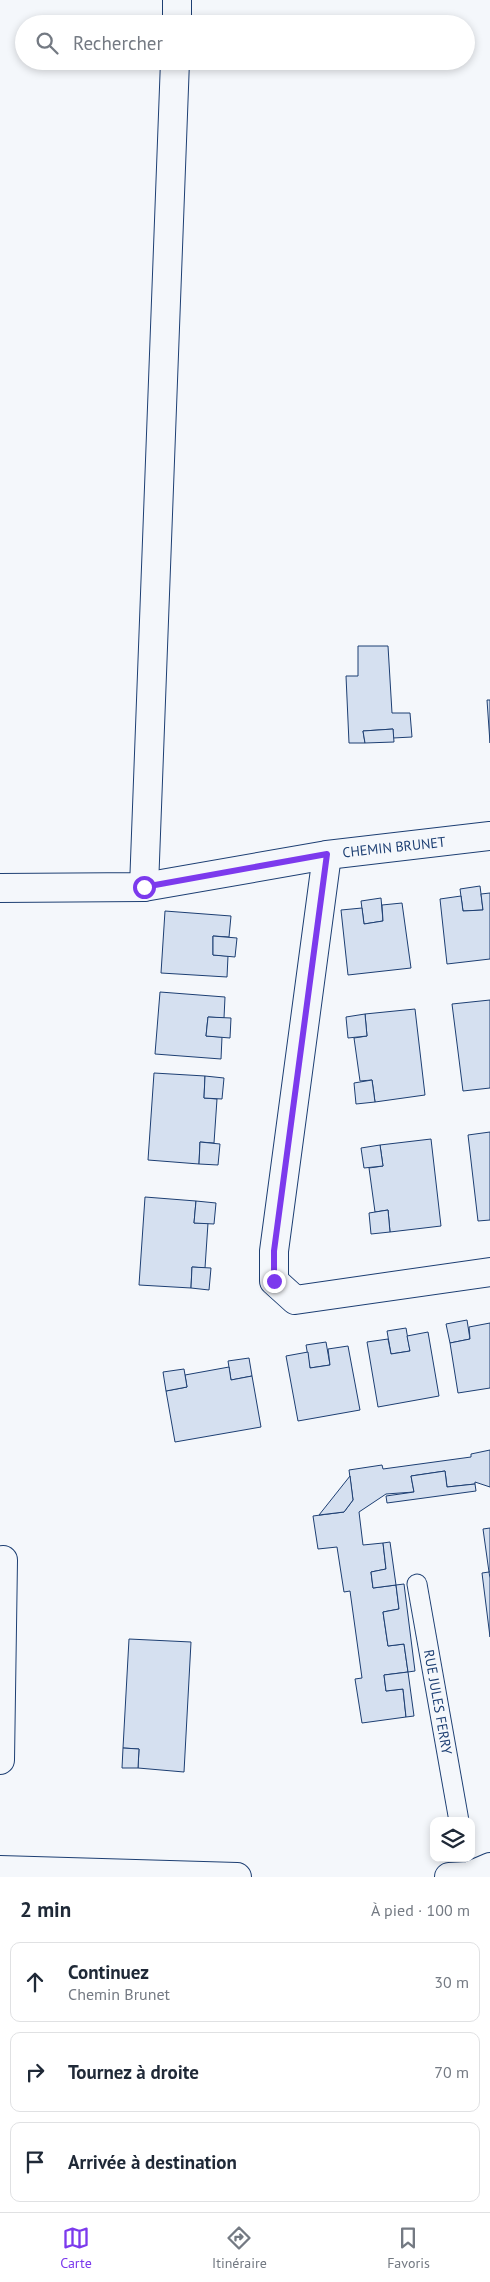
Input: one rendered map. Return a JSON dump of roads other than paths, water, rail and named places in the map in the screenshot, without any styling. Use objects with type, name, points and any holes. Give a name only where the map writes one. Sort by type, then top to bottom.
[{"type":"street","points":[[177,15],[178,0]]},
{"type":"street","points":[[144,887],[175,70]]},
{"type":"street","name":"CHEMIN BRUNET","points":[[0,888],[144,887],[327,854],[490,836]]},
{"type":"street","points":[[327,854],[274,1251],[274,1281],[295,1300],[490,1272]]},
{"type":"street","points":[[0,1760],[3,1560]]},
{"type":"street","points":[[0,1870],[236,1877]]},
{"type":"lane","name":"RUE JULES FERRY","points":[[417,1584],[458,1817]]}]
